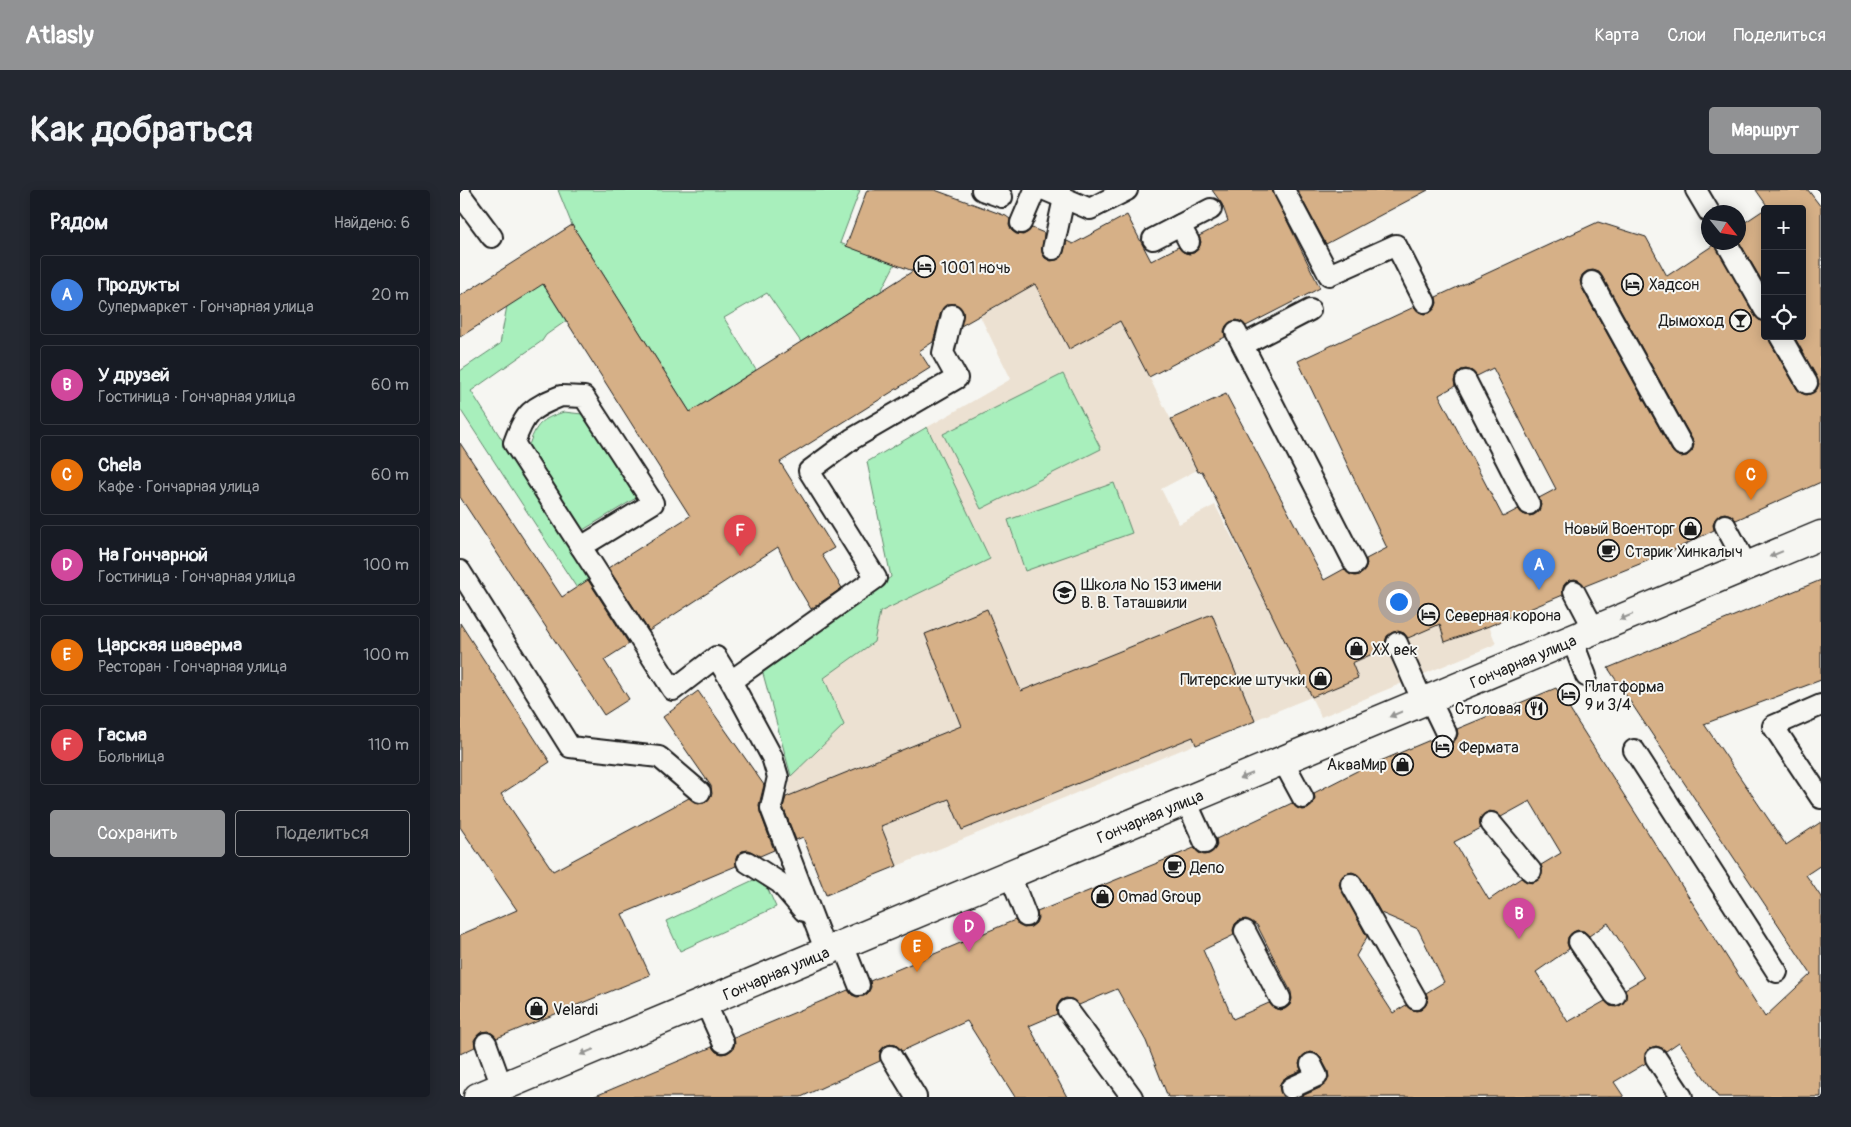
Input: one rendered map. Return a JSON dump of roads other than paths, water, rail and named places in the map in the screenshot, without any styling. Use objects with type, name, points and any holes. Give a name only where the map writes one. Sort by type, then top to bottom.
[{"type":"main road","name":"Гончарная улица","points":[[490,1092],[1821,535]]},
{"type":"lane","points":[[982,190],[1002,197]]},
{"type":"lane","points":[[1021,224],[1035,190]]},
{"type":"lane","points":[[1045,190],[1090,209],[1127,190]]},
{"type":"lane","points":[[1284,190],[1329,275],[1396,245],[1425,302]]},
{"type":"lane","points":[[1696,190],[1705,205]]},
{"type":"lane","points":[[460,194],[492,237]]},
{"type":"lane","points":[[1053,249],[1064,198]]},
{"type":"lane","points":[[1153,239],[1184,233],[1211,209]]},
{"type":"lane","points":[[1731,250],[1761,303]]},
{"type":"lane","points":[[1592,282],[1682,445]]},
{"type":"lane","points":[[1310,310],[1239,338],[1355,564]]},
{"type":"lane","points":[[731,681],[876,578],[809,471],[852,439],[956,378],[943,353],[952,315]]},
{"type":"lane","points":[[1782,340],[1807,383]]},
{"type":"lane","points":[[1466,381],[1529,504]]},
{"type":"lane","points":[[581,547],[653,503],[584,397],[561,396],[537,406],[521,424],[514,443],[673,690],[716,657],[772,757],[778,777],[770,808],[814,922]]},
{"type":"lane","points":[[1725,525],[1747,566]]},
{"type":"lane","points":[[460,571],[570,747],[658,756],[700,792]]},
{"type":"lane","points":[[1574,591],[1583,636],[1586,676]]},
{"type":"lane","points":[[1397,643],[1426,701],[1446,733]]},
{"type":"lane","points":[[1821,705],[1773,726],[1821,798]]},
{"type":"lane","points":[[1634,750],[1777,972]]},
{"type":"lane","points":[[1283,761],[1303,798]]},
{"type":"lane","points":[[1186,801],[1205,843]]},
{"type":"lane","points":[[1490,823],[1531,871]]},
{"type":"lane","points":[[747,862],[780,883],[814,922],[859,985]]},
{"type":"lane","points":[[1010,875],[1026,916]]},
{"type":"lane","points":[[1351,884],[1416,999]]},
{"type":"lane","points":[[1245,931],[1280,998]]},
{"type":"lane","points":[[1579,942],[1615,996]]},
{"type":"lane","points":[[705,1002],[723,1042]]},
{"type":"lane","points":[[1068,1010],[1132,1097]]},
{"type":"lane","points":[[486,1043],[490,1092]]},
{"type":"lane","points":[[891,1056],[916,1097]]},
{"type":"lane","points":[[1656,1058],[1682,1097]]},
{"type":"lane","points":[[1291,1088],[1317,1076],[1311,1064]]},
{"type":"place","name":"1001 ночь","points":[[925,267]]},
{"type":"place","name":"Хадсон","points":[[1633,284]]},
{"type":"place","name":"Дымоход","points":[[1740,320]]},
{"type":"place","name":"Chela","points":[[1751,500]]},
{"type":"place","name":"Новый Военторг","points":[[1691,528]]},
{"type":"place","name":"Старик Хинкалыч","points":[[1609,551]]},
{"type":"place","name":"Гасма","points":[[740,556]]},
{"type":"place","name":"Продукты","points":[[1539,590]]},
{"type":"place","name":"Школа № 153 имени В. В. Таташвили","points":[[1065,593]]},
{"type":"place","name":"Северная корона","points":[[1429,615]]},
{"type":"place","name":"XX век","points":[[1356,649]]},
{"type":"place","name":"Питерские штучки","points":[[1321,679]]},
{"type":"place","name":"Платформа 9 и 3/4","points":[[1569,695]]},
{"type":"place","name":"Столовая","points":[[1537,708]]},
{"type":"place","name":"Фермата","points":[[1443,747]]},
{"type":"place","name":"АкваМир","points":[[1403,764]]},
{"type":"place","name":"Депо","points":[[1174,867]]},
{"type":"place","name":"Omad Group","points":[[1102,896]]},
{"type":"place","name":"У друзей","points":[[1519,939]]},
{"type":"place","name":"На Гончарной","points":[[969,952]]},
{"type":"place","name":"Царская шаверма","points":[[917,972]]},
{"type":"place","name":"Velardi","points":[[537,1009]]}]
